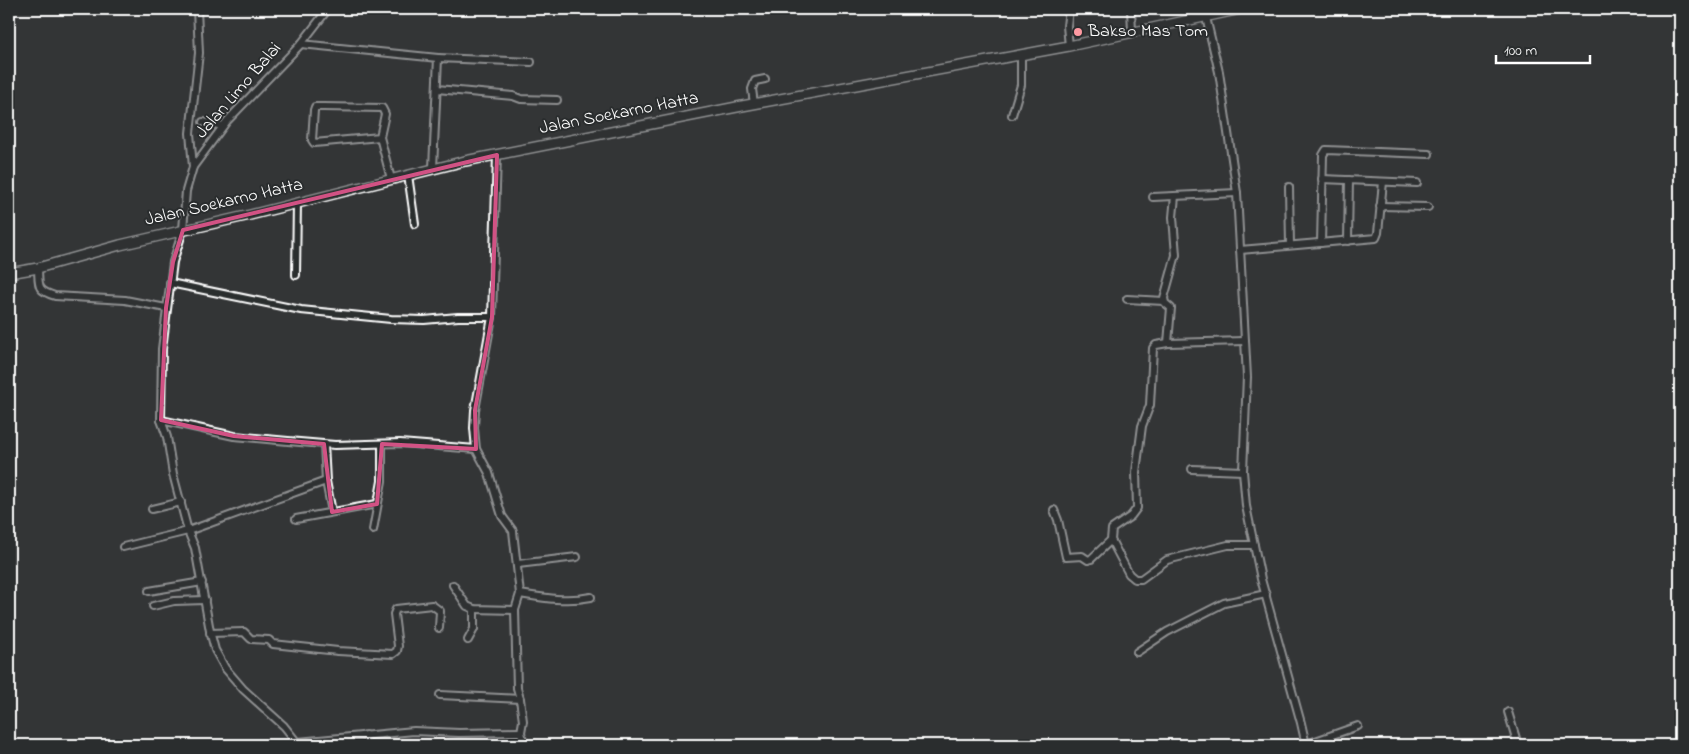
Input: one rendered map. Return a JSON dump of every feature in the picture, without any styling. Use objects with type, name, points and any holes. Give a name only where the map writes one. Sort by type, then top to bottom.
[{"type":"highway","name":"Jalan Soekarno Hatta","points":[[9,273],[38,268],[120,245],[433,168],[754,104],[1068,46],[1132,32],[1205,12],[1241,9]]},
{"type":"street","points":[[193,167],[190,133],[199,53],[197,9]]},
{"type":"street","name":"Jalan Limo Balai","points":[[299,744],[284,726],[244,689],[226,668],[215,650],[210,633],[196,548],[188,531],[173,474],[167,437],[161,420],[162,349],[173,262],[183,230],[186,191],[193,167],[223,126],[301,44],[328,9]]},
{"type":"street","points":[[1068,46],[1067,26],[1070,9]]},
{"type":"street","points":[[1131,9],[1132,32]]},
{"type":"street","points":[[1205,12],[1219,72],[1237,194],[1247,377],[1243,471],[1246,506],[1254,544],[1301,722],[1305,745],[1358,726]]},
{"type":"street","points":[[301,44],[438,58],[531,62]]},
{"type":"street","points":[[1012,115],[1021,86],[1021,54]]},
{"type":"street","points":[[433,168],[438,58]]},
{"type":"street","points":[[754,104],[753,84],[755,81],[764,79]]},
{"type":"street","points":[[437,88],[513,96],[521,99],[557,100]]},
{"type":"street","points":[[380,138],[314,143],[312,140],[315,107],[382,108],[385,114],[380,138],[391,179]]},
{"type":"street","points":[[204,122],[223,126]]},
{"type":"street","points":[[1321,243],[1322,156],[1324,152],[1330,149],[1429,154]]},
{"type":"street","points":[[497,155],[491,333],[475,410],[474,428],[476,449],[489,474],[502,516],[513,530],[520,594],[516,610],[517,688],[523,722],[521,732],[524,745]]},
{"type":"street","points":[[408,175],[415,224]]},
{"type":"street","points":[[1322,179],[1417,183]]},
{"type":"street","points":[[1348,241],[1349,180]]},
{"type":"street","points":[[1240,250],[1376,238],[1382,182]]},
{"type":"street","points":[[1289,187],[1290,245]]},
{"type":"street","points":[[1153,197],[1237,194]]},
{"type":"street","points":[[1164,301],[1176,255],[1173,217],[1175,196]]},
{"type":"street","points":[[296,275],[297,203]]},
{"type":"street","points":[[1380,206],[1428,208]]},
{"type":"street","points":[[38,268],[39,287],[44,292],[55,296],[124,300],[166,308]]},
{"type":"street","points":[[170,283],[301,310],[391,319],[424,320],[492,317]]},
{"type":"street","points":[[1127,299],[1164,301],[1172,308],[1168,343]]},
{"type":"street","points":[[1245,341],[1168,343],[1156,345],[1153,348],[1150,405],[1142,426],[1136,472],[1137,508],[1132,516],[1112,529],[1111,540],[1129,574],[1136,579],[1141,579],[1166,560],[1223,546],[1254,544]]},
{"type":"street","points":[[161,420],[234,436],[324,444],[382,444],[476,449]]},
{"type":"street","points":[[324,444],[326,481],[332,512]]},
{"type":"street","points":[[373,530],[382,480],[382,444]]},
{"type":"street","points":[[1192,469],[1243,471]]},
{"type":"street","points":[[123,547],[188,531],[326,481]]},
{"type":"street","points":[[152,509],[181,502]]},
{"type":"street","points":[[296,519],[377,504]]},
{"type":"street","points":[[1054,510],[1066,557],[1082,556],[1088,560],[1091,559],[1111,540]]},
{"type":"street","points":[[518,564],[577,557]]},
{"type":"street","points":[[149,591],[202,582]]},
{"type":"street","points":[[453,585],[467,606],[474,609],[516,610]]},
{"type":"street","points":[[520,594],[557,600],[579,600],[592,597]]},
{"type":"street","points":[[1137,652],[1167,632],[1224,604],[1266,594]]},
{"type":"street","points":[[153,606],[174,602],[205,600]]},
{"type":"street","points":[[210,633],[244,632],[251,639],[269,640],[273,644],[338,651],[393,654],[397,651],[398,646],[394,614],[396,609],[400,607],[432,605],[440,611],[439,628]]},
{"type":"street","points":[[468,640],[474,629],[474,609]]},
{"type":"street","points":[[440,695],[520,699]]},
{"type":"street","points":[[1508,712],[1518,745]]},
{"type":"street","points":[[299,744],[414,731],[459,733],[521,732]]},
{"type":"street","points":[[365,736],[368,745]]},
{"type":"highlighted area","points":[[497,155],[492,317],[475,410],[476,449],[382,444],[377,504],[332,512],[324,444],[234,436],[161,420],[166,308],[173,262],[183,230]]},
{"type":"place","name":"Bakso Mas Tom","points":[[1078,32]]}]
